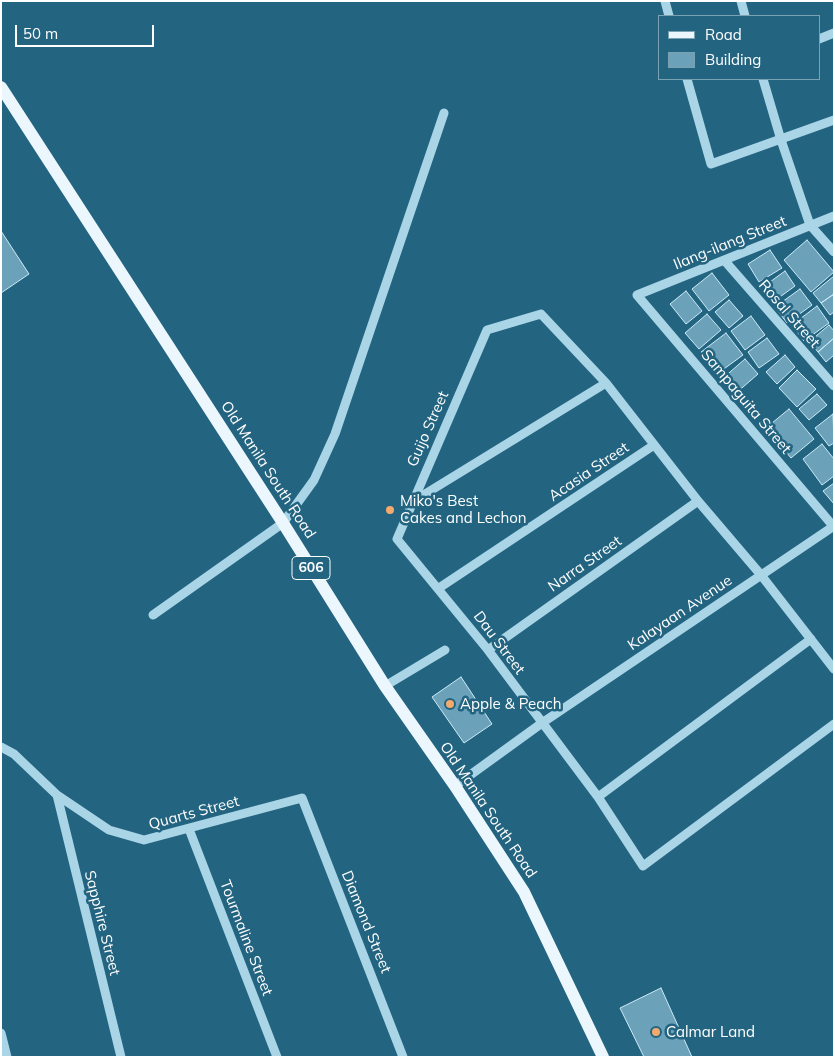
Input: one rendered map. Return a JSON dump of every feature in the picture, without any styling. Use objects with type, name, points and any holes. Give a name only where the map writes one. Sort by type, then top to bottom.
[{"type":"main road","name":"Old Manila South Road","points":[[1,88],[283,524],[384,686],[455,786],[524,892],[604,1057]]},
{"type":"street","points":[[665,1],[669,15]]},
{"type":"street","points":[[741,1],[745,15]]},
{"type":"street","points":[[820,39],[834,33]]},
{"type":"street","points":[[687,80],[711,164],[834,120]]},
{"type":"street","points":[[763,80],[781,140],[810,225],[834,252]]},
{"type":"street","points":[[154,615],[283,524],[314,480],[335,434],[444,114]]},
{"type":"street","name":"Ilang-ilang Street","points":[[637,295],[834,216]]},
{"type":"street","name":"Rosal Street","points":[[724,260],[834,386]]},
{"type":"street","name":"Sampaguita Street","points":[[637,295],[834,526]]},
{"type":"street","name":"Guijo Street","points":[[397,539],[411,502],[486,330],[541,314],[606,383]]},
{"type":"street","points":[[411,502],[606,383],[698,501],[761,575],[834,669]]},
{"type":"street","name":"Acasia Street","points":[[439,588],[654,445]]},
{"type":"street","name":"Narra Street","points":[[488,650],[698,501]]},
{"type":"street","name":"Kalayaan Avenue","points":[[455,786],[542,723],[834,526]]},
{"type":"street","name":"Dau Street","points":[[397,539],[488,650],[598,797],[644,866],[834,724]]},
{"type":"street","points":[[598,797],[811,639]]},
{"type":"street","points":[[384,686],[445,650]]},
{"type":"street","name":"Quarts Street","points":[[1,747],[14,754],[57,795],[109,830],[144,840],[302,798]]},
{"type":"street","name":"Sapphire Street","points":[[57,795],[121,1057]]},
{"type":"street","name":"Diamond Street","points":[[302,798],[403,1057]]},
{"type":"street","name":"Tourmaline Street","points":[[189,829],[277,1057]]},
{"type":"street","points":[[1,1033],[6,1057]]},
{"type":"building","points":[[1,231],[29,274],[1,293]]},
{"type":"building","points":[[807,240],[834,272],[811,292],[784,260]]},
{"type":"building","points":[[770,250],[782,268],[759,282],[748,264]]},
{"type":"building","points":[[785,271],[795,286],[773,302],[763,287]]},
{"type":"building","points":[[712,273],[729,295],[709,311],[692,289]]},
{"type":"building","points":[[834,276],[834,294],[821,303],[813,293]]},
{"type":"building","points":[[800,289],[812,305],[787,323],[775,307]]},
{"type":"building","points":[[686,291],[702,311],[686,324],[670,304]]},
{"type":"building","points":[[834,294],[834,312],[830,315],[821,303]]},
{"type":"building","points":[[729,300],[743,316],[729,328],[715,312]]},
{"type":"building","points":[[817,306],[829,323],[804,341],[792,325]]},
{"type":"building","points":[[707,314],[721,330],[699,349],[685,333]]},
{"type":"building","points":[[751,316],[765,335],[745,350],[731,331]]},
{"type":"building","points":[[829,325],[834,331],[834,338],[818,352],[809,342]]},
{"type":"building","points":[[726,333],[743,355],[717,374],[701,352]]},
{"type":"building","points":[[767,338],[779,354],[759,368],[748,352]]},
{"type":"building","points":[[834,338],[834,355],[826,362],[818,352]]},
{"type":"building","points":[[785,355],[795,367],[777,384],[766,372]]},
{"type":"building","points":[[745,359],[758,374],[735,394],[722,379]]},
{"type":"building","points":[[797,370],[816,389],[797,407],[779,388]]},
{"type":"building","points":[[817,394],[827,405],[809,420],[799,409]]},
{"type":"building","points":[[789,409],[814,439],[791,458],[766,428]]},
{"type":"building","points":[[833,414],[834,443],[829,446],[815,428]]},
{"type":"building","points":[[822,444],[834,459],[834,476],[822,485],[803,459]]},
{"type":"building","points":[[834,483],[834,504],[823,491]]},
{"type":"building","points":[[461,677],[492,724],[464,743],[432,697]]},
{"type":"building","name":"Calmar Land","points":[[661,988],[692,1057],[644,1057],[620,1008]]},
{"type":"place","name":"Miko's Best Cakes and Lechon","points":[[390,510]]},
{"type":"place","name":"Apple & Peach","points":[[450,704]]},
{"type":"place","name":"Calmar Land","points":[[656,1032]]}]
